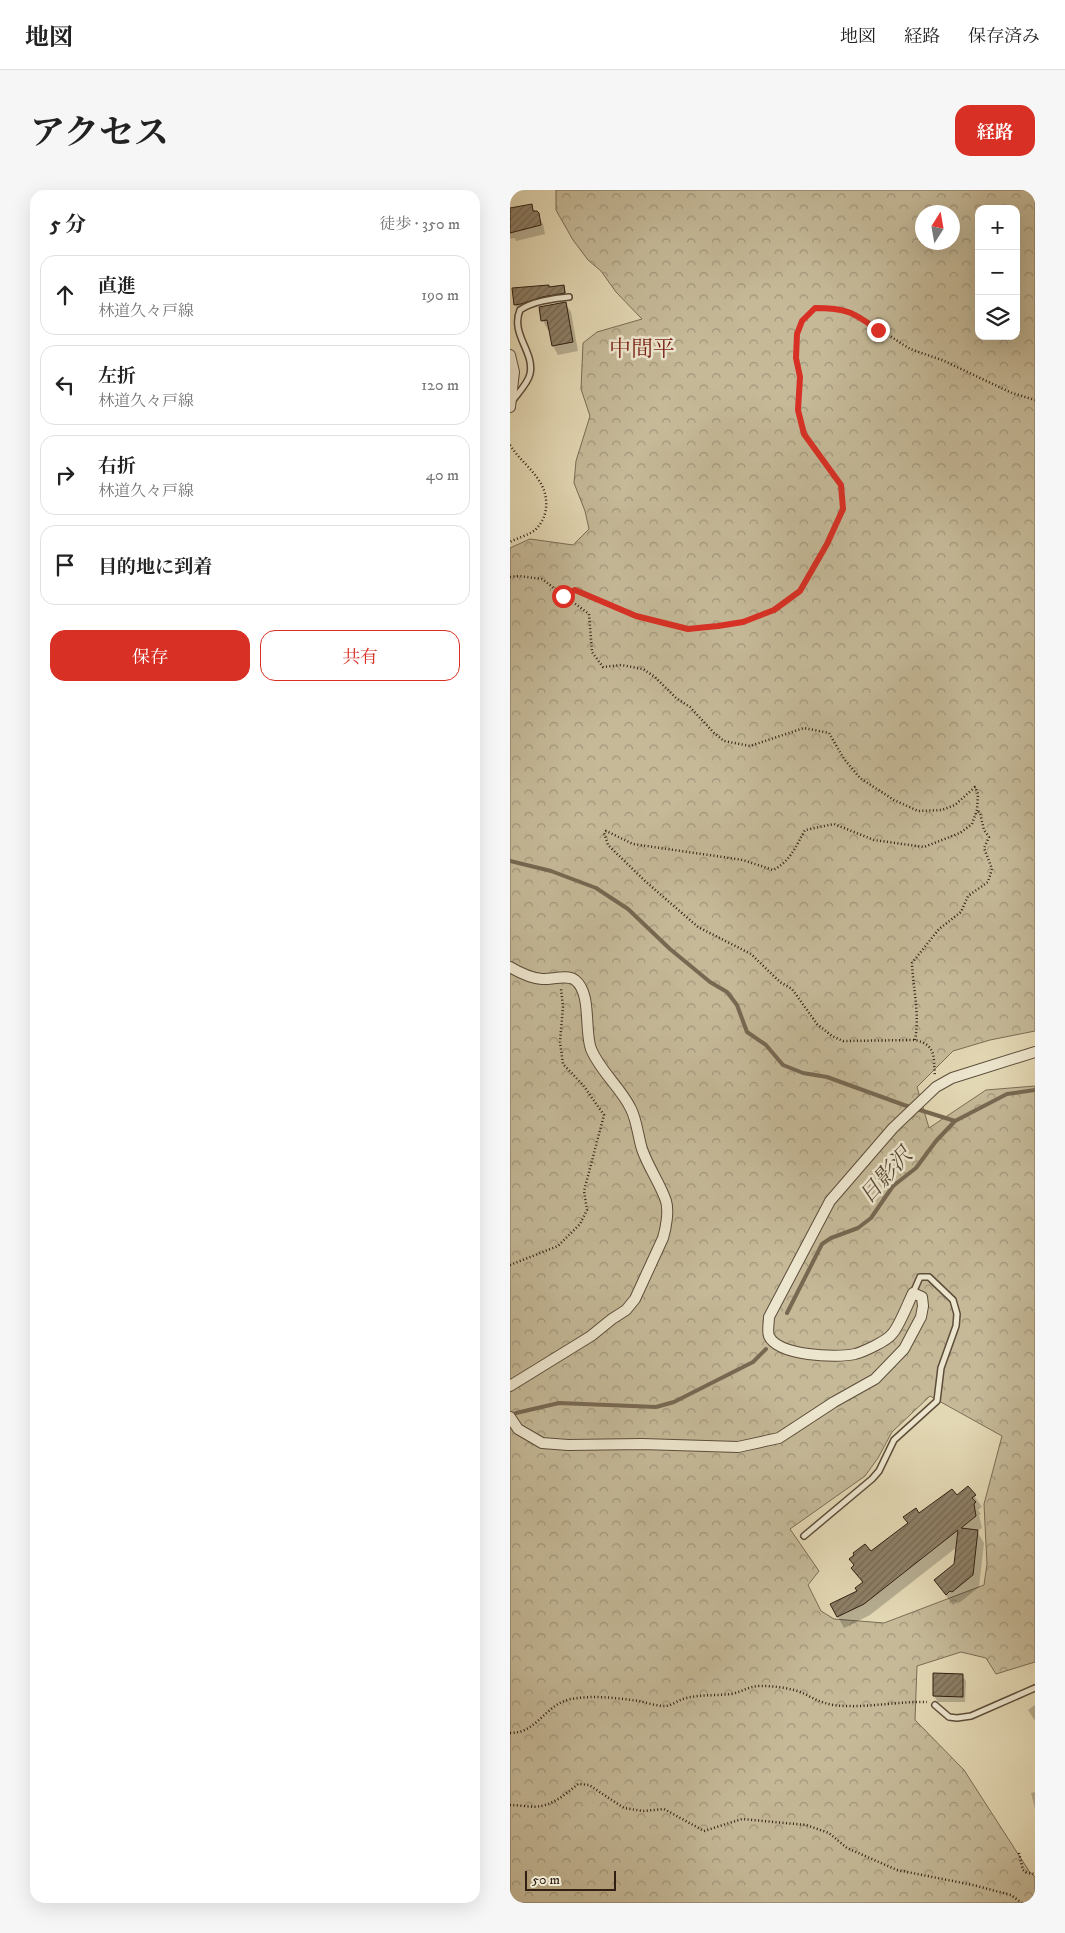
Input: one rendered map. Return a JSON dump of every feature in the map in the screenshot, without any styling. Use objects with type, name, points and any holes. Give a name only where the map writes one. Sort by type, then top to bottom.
[{"type":"street","points":[[510,355],[514,372],[511,405]]},
{"type":"street","points":[[510,967],[526,976],[543,979],[574,979],[586,1001],[587,1028],[592,1049],[602,1068],[632,1109],[642,1150],[666,1202],[663,1238],[635,1299],[626,1310],[612,1318],[591,1336],[510,1386]]},
{"type":"street","points":[[510,1417],[518,1429],[542,1442],[568,1445],[642,1444],[738,1447],[779,1438],[834,1402],[875,1379],[904,1349],[921,1317],[922,1298],[913,1293],[892,1335],[855,1354],[807,1354],[778,1347],[769,1336],[769,1317],[830,1201],[842,1185],[903,1119],[936,1087],[952,1078],[1035,1052]]},
{"type":"lane","points":[[511,405],[531,373],[530,363],[517,324],[520,310],[546,300],[568,297]]},
{"type":"lane","points":[[804,1536],[880,1471],[894,1440],[937,1401],[941,1368],[956,1326],[957,1314],[953,1300],[929,1277],[920,1277],[913,1293]]},
{"type":"lane","points":[[935,1705],[949,1716],[958,1718],[971,1716],[1035,1688]]},
{"type":"path","points":[[563,596],[575,590],[636,616],[688,629],[743,622],[774,610],[800,591],[827,544],[843,509],[841,485],[804,434],[798,410],[800,377],[796,358],[797,334],[802,321],[815,308],[833,308],[856,314],[910,349],[942,360],[1012,393],[1035,400]]},
{"type":"path","points":[[510,446],[538,479],[545,492],[547,505],[545,515],[535,530],[510,542]]},
{"type":"path","points":[[510,577],[519,576],[542,579],[589,614],[592,652],[603,666],[621,665],[643,669],[655,677],[676,698],[690,707],[724,741],[750,746],[804,728],[829,733],[844,759],[860,778],[894,800],[918,811],[942,810],[956,805],[975,787],[978,794],[977,810],[972,824],[960,833],[924,847],[874,840],[834,824],[805,830],[790,858],[773,870],[726,857],[633,844],[606,831],[604,833],[608,844],[645,881],[698,927],[752,954],[780,982],[792,989],[817,1024],[832,1036],[843,1040],[915,1040],[926,1042],[932,1049],[936,1087]]},
{"type":"path","points":[[915,1040],[918,1028],[917,999],[912,963],[939,929],[961,912],[968,896],[988,882],[992,869],[984,848],[989,836],[984,830],[980,813],[977,810]]},
{"type":"path","points":[[510,1265],[558,1246],[580,1224],[587,1210],[584,1191],[604,1115],[583,1085],[563,1064],[560,1042],[563,1007],[559,978]]},
{"type":"path","points":[[510,1733],[528,1730],[549,1710],[570,1700],[620,1698],[666,1706],[683,1699],[709,1694],[733,1694],[748,1687],[785,1688],[804,1694],[814,1700],[830,1704],[870,1706],[886,1703],[927,1702],[935,1705]]},
{"type":"path","points":[[510,1805],[540,1806],[557,1800],[578,1784],[589,1785],[624,1808],[643,1811],[664,1808],[704,1831],[742,1819],[806,1825],[829,1832],[847,1848],[897,1870],[973,1885],[1011,1895],[1022,1903]]},
{"type":"path","points":[[1019,1853],[1022,1870],[1027,1874],[1035,1874]]},
{"type":"green space","points":[[556,190],[1035,190],[1035,1031],[990,1040],[953,1051],[917,1087],[929,1128],[986,1090],[1035,1086],[1035,1662],[996,1674],[986,1658],[961,1652],[917,1666],[915,1720],[964,1770],[1029,1871],[1035,1877],[1035,1903],[510,1903],[510,548],[530,539],[573,545],[589,529],[585,511],[574,483],[576,461],[590,416],[581,389],[583,343],[597,332],[642,319],[616,292],[601,271],[588,260],[573,240],[556,210]],"holes":[[[930,1396],[1002,1436],[984,1504],[987,1564],[984,1585],[884,1623],[834,1619],[821,1611],[808,1585],[819,1571],[790,1529],[865,1476],[878,1458],[892,1432]]]},
{"type":"building","points":[[532,204],[533,211],[539,213],[541,225],[510,233],[510,208]]},
{"type":"building","points":[[549,285],[549,287],[564,285],[565,293],[514,305],[512,288]]},
{"type":"building","points":[[566,302],[573,342],[552,346],[547,320],[541,321],[539,307]]},
{"type":"building","points":[[968,1486],[976,1495],[972,1498],[976,1502],[974,1504],[976,1516],[961,1528],[978,1530],[973,1575],[946,1595],[934,1580],[954,1564],[958,1530],[864,1604],[837,1617],[830,1604],[857,1591],[855,1588],[863,1582],[851,1568],[854,1565],[849,1559],[854,1555],[853,1553],[865,1544],[871,1551],[908,1523],[903,1517],[916,1508],[919,1513],[952,1489],[957,1495]]},
{"type":"building","points":[[933,1673],[963,1674],[963,1697],[933,1696]]},
{"type":"waterway","points":[[510,861],[551,871],[596,888],[628,909],[670,949],[710,982],[727,992],[737,1005],[747,1032],[766,1045],[783,1065],[803,1073],[827,1077],[955,1121]]},
{"type":"waterway","name":"日影沢","points":[[787,1313],[822,1244],[831,1238],[858,1228],[871,1218],[893,1186],[916,1168],[936,1141],[955,1121],[1007,1094],[1035,1090]]},
{"type":"waterway","name":"日影沢","points":[[516,1413],[559,1403],[656,1407],[674,1402],[753,1362],[766,1349]]},
{"type":"district","name":"中間平","points":[[642,349]]},
{"type":"route","points":[[563,596],[575,590],[606,605],[636,616],[688,629],[743,622],[774,610],[800,591],[827,544],[843,509],[841,485],[804,434],[798,410],[800,377],[796,358],[797,334],[802,321],[815,308],[833,308],[856,314],[878,330]]}]
